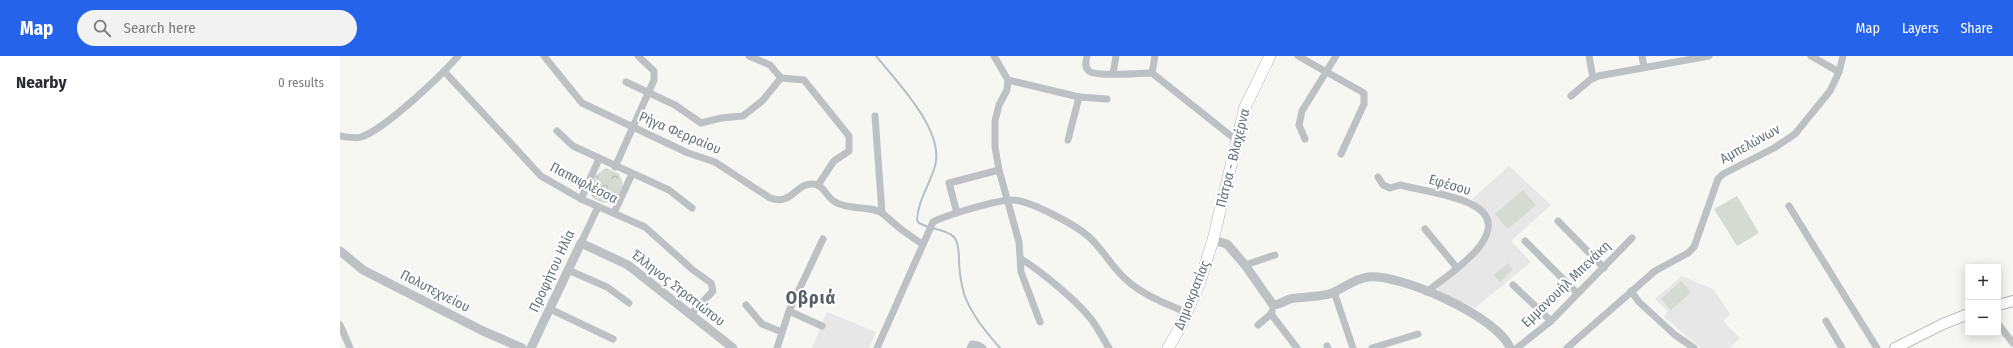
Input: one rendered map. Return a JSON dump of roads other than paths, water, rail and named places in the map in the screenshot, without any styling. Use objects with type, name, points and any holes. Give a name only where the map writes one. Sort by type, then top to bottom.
[{"type":"main road","name":"Πάτρα - Βλαχέρνα","points":[[1213,240],[1245,107],[1270,56]]},
{"type":"main road","name":"Δημοκρατίας","points":[[1168,348],[1187,313],[1213,240]]},
{"type":"main road","points":[[2001,304],[2013,301]]},
{"type":"main road","points":[[1895,348],[1943,324],[1965,315]]},
{"type":"street","points":[[340,136],[360,137],[369,133],[412,101],[458,56]]},
{"type":"street","name":"Ρήγα Φερραίου","points":[[544,56],[582,103],[688,153],[721,165],[766,196],[781,200],[796,193],[804,185],[818,184]]},
{"type":"street","points":[[616,167],[654,81],[654,73],[638,56]]},
{"type":"street","points":[[749,56],[770,65],[781,78],[804,80],[849,136],[849,151],[834,161],[818,184],[832,199],[838,203],[859,209],[877,210],[922,244]]},
{"type":"street","points":[[994,56],[1008,80],[1007,90],[999,105],[995,121],[995,140],[999,170],[1019,242],[1022,275],[1040,322]]},
{"type":"street","points":[[1087,56],[1087,70],[1092,73],[1152,73],[1236,140]]},
{"type":"street","points":[[1113,74],[1116,56]]},
{"type":"street","points":[[1152,73],[1155,56]]},
{"type":"street","points":[[1298,56],[1362,90],[1365,96],[1364,104],[1341,154]]},
{"type":"street","points":[[1305,139],[1300,125],[1301,115],[1336,56]]},
{"type":"street","points":[[1589,56],[1594,78]]},
{"type":"street","points":[[1642,56],[1644,67]]},
{"type":"street","points":[[1571,96],[1594,78],[1644,67],[1709,56]]},
{"type":"street","points":[[1811,56],[1839,72]]},
{"type":"street","name":"Αμπελώνων","points":[[1567,348],[1655,271],[1688,253],[1694,247],[1718,179],[1723,174],[1774,148],[1795,134],[1830,91],[1839,72],[1843,56]]},
{"type":"street","name":"Παπαφλέσσα","points":[[444,71],[531,167],[553,184],[581,199],[645,226],[693,270],[711,283],[713,291],[691,314]]},
{"type":"street","points":[[626,82],[675,105],[697,122],[702,123],[721,118],[743,116],[758,105],[781,78]]},
{"type":"street","points":[[1008,80],[1078,97],[1107,99]]},
{"type":"street","points":[[1068,140],[1078,97]]},
{"type":"street","points":[[875,116],[882,213]]},
{"type":"street","points":[[557,131],[573,146],[672,192],[692,208]]},
{"type":"street","points":[[581,199],[599,159]]},
{"type":"street","points":[[957,213],[949,184],[999,170]]},
{"type":"street","points":[[614,213],[632,174]]},
{"type":"street","name":"Εφέσου","points":[[1378,177],[1383,185],[1390,188],[1400,185],[1471,204],[1482,213],[1488,226],[1487,235],[1478,249],[1457,268],[1426,292]]},
{"type":"street","points":[[877,348],[929,229],[938,219],[1007,200],[1016,200],[1041,209],[1079,230],[1091,239],[1112,265],[1131,284],[1152,297],[1187,313]]},
{"type":"street","points":[[1789,206],[1877,348]]},
{"type":"street","name":"Προφήτου Ηλία","points":[[531,348],[598,207]]},
{"type":"street","points":[[1558,221],[1604,268]]},
{"type":"street","points":[[1425,229],[1457,268]]},
{"type":"street","name":"Εμμανουήλ Μπενάκη","points":[[1517,348],[1551,321],[1632,238]]},
{"type":"street","points":[[777,348],[789,312],[823,239]]},
{"type":"street","points":[[1213,240],[1227,244],[1245,265],[1296,348]]},
{"type":"street","points":[[1525,241],[1577,293]]},
{"type":"street","name":"Έλληνος Στρατιώτου","points":[[581,243],[625,263],[733,348]]},
{"type":"street","name":"Πολυτεχνείου","points":[[340,251],[363,270],[486,333],[522,348]]},
{"type":"street","points":[[1245,265],[1275,255]]},
{"type":"street","points":[[1021,259],[1038,270],[1081,307],[1095,324],[1109,348]]},
{"type":"street","points":[[568,270],[607,287],[629,303]]},
{"type":"street","points":[[1258,325],[1272,310],[1291,299],[1312,297],[1334,292],[1359,279],[1371,277],[1392,281],[1449,300],[1480,317],[1499,333],[1508,343],[1510,348]]},
{"type":"street","points":[[1513,285],[1551,321]]},
{"type":"street","points":[[1631,291],[1646,309],[1675,335],[1694,348]]},
{"type":"street","points":[[1334,292],[1353,348]]},
{"type":"street","points":[[746,305],[762,324],[782,332]]},
{"type":"street","points":[[550,309],[614,339]]},
{"type":"street","points":[[789,312],[822,326]]},
{"type":"street","points":[[1826,322],[1842,348]]},
{"type":"street","points":[[340,325],[350,348]]},
{"type":"street","points":[[2001,328],[2013,343]]},
{"type":"street","points":[[1372,348],[1418,334]]},
{"type":"street","points":[[971,346],[978,345],[983,348]]},
{"type":"waterway","points":[[876,56],[917,107],[933,137],[936,152],[935,166],[922,199],[917,220],[919,223],[928,227]]},
{"type":"waterway","points":[[932,228],[951,234],[957,241],[964,294],[979,322],[1000,348]]},
{"type":"district","name":"Οβριά","points":[[811,298]]}]
